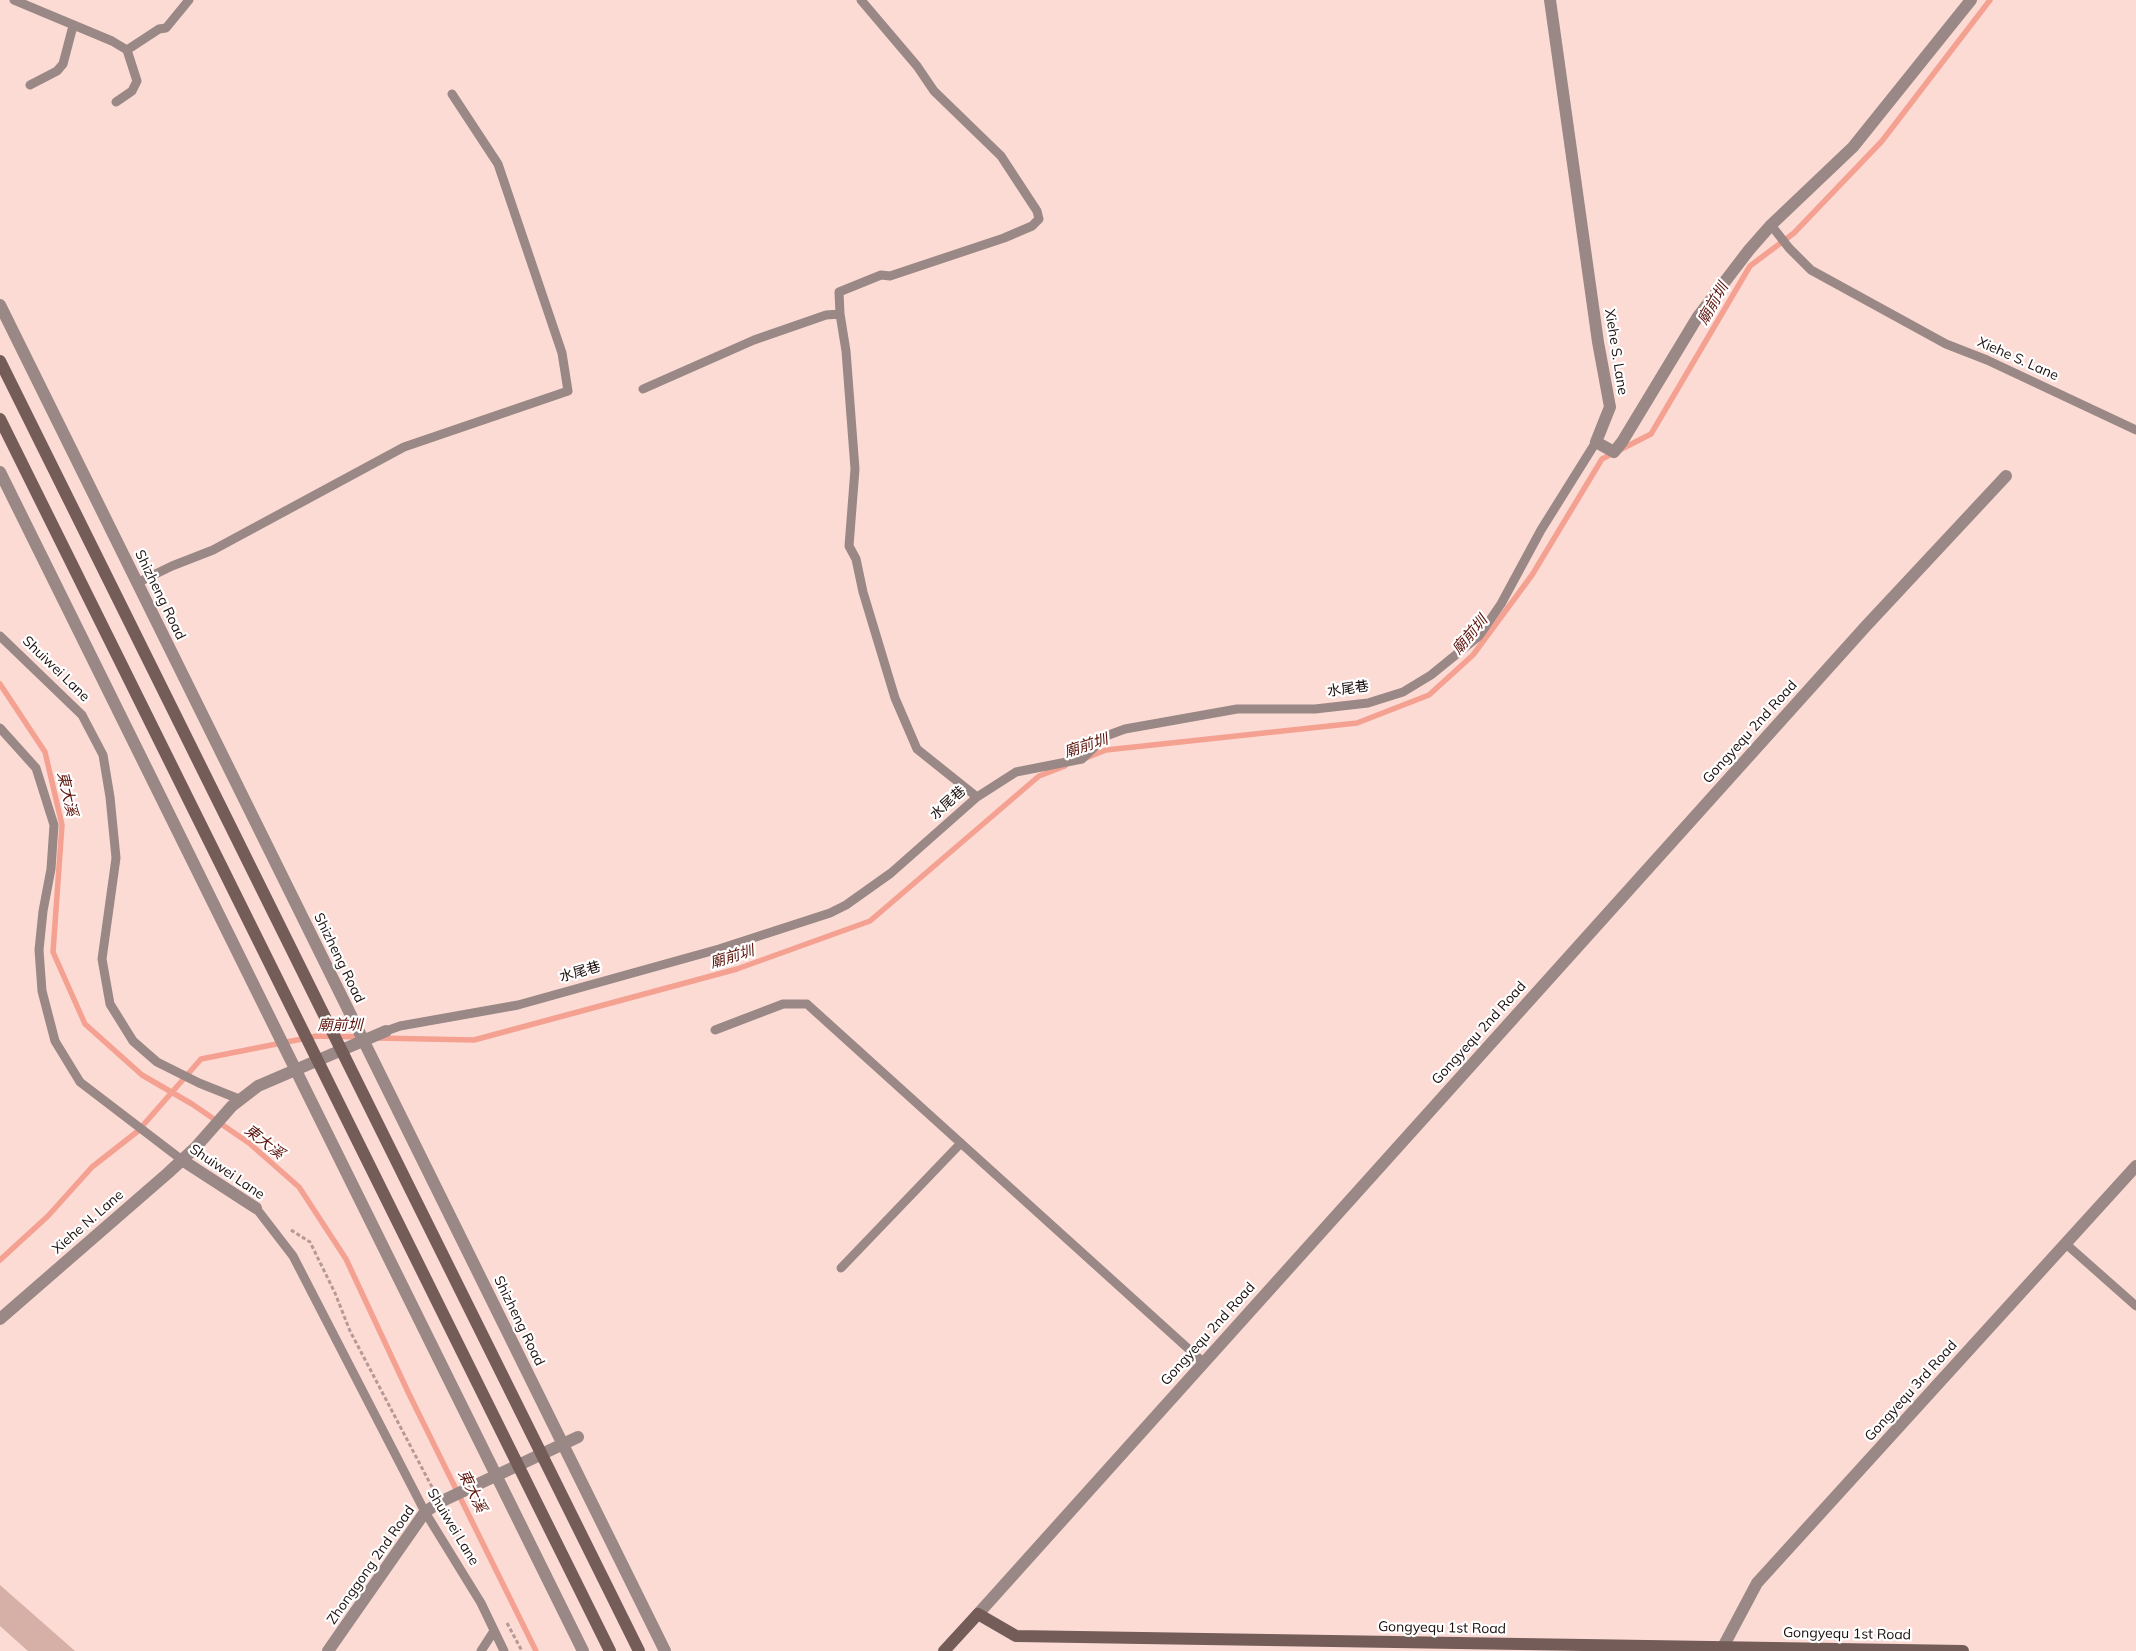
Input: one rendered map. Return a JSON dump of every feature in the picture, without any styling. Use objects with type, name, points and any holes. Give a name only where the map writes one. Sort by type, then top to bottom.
[{"type":"street","name":"Xiehe S. Lane","points":[[1550,0],[1597,333],[1610,407],[1596,442],[1614,452],[1622,442],[1697,318],[1749,250],[1771,225],[1853,147],[1971,0]]},
{"type":"street","name":"Shizheng Road","points":[[0,305],[665,1651]]},
{"type":"street","points":[[0,361],[638,1651]]},
{"type":"street","points":[[0,419],[610,1651]]},
{"type":"street","points":[[0,472],[583,1651]]},
{"type":"street","name":"Gongyequ 2nd Road","points":[[978,1614],[1866,626],[2006,476]]},
{"type":"street","name":"水尾巷","points":[[195,1148],[235,1102],[258,1086],[386,1031]]},
{"type":"street","name":"Xiehe N. Lane","points":[[0,1319],[195,1148]]},
{"type":"street","name":"Shuiwei Lane","points":[[182,1160],[256,1208]]},
{"type":"street","name":"Gongyequ 3rd Road","points":[[1723,1648],[1757,1584],[2136,1166]]},
{"type":"street","name":"Zhonggong 2nd Road","points":[[328,1651],[425,1512],[440,1502],[578,1437]]},
{"type":"street","points":[[944,1651],[978,1614]]},
{"type":"street","name":"Gongyequ 1st Road","points":[[978,1614],[1016,1636],[1963,1651]]},
{"type":"lane","points":[[14,0],[117,43],[127,50],[137,81],[132,91],[116,102]]},
{"type":"lane","points":[[127,50],[160,29],[166,28],[189,0]]},
{"type":"lane","points":[[861,0],[917,66],[934,91],[1001,156],[1037,211],[1039,219],[1032,226],[1004,238],[890,276],[881,275],[839,292],[840,314],[846,351],[855,469],[849,546],[856,559],[895,698],[917,749],[977,797]]},
{"type":"lane","points":[[30,85],[57,71],[63,64],[73,26]]},
{"type":"lane","points":[[137,583],[172,566],[213,550],[404,447],[568,391],[562,353],[498,164],[452,94]]},
{"type":"lane","name":"Xiehe S. Lane","points":[[1771,225],[1788,248],[1811,270],[1946,344],[1987,360],[2136,430]]},
{"type":"lane","points":[[643,389],[754,340],[817,318],[840,314]]},
{"type":"lane","name":"水尾巷","points":[[386,1031],[400,1026],[518,1005],[719,949],[830,912],[846,905],[891,873],[977,797],[1016,772],[1082,759],[1106,736],[1125,729],[1237,709],[1315,709],[1368,703],[1403,692],[1431,676],[1479,636],[1501,604],[1541,530],[1596,442]]},
{"type":"lane","name":"Shuiwei Lane","points":[[0,636],[82,715],[103,755],[110,797],[116,858],[102,959],[110,1004],[133,1041],[157,1062],[235,1102]]},
{"type":"lane","name":"Shuiwei Lane","points":[[0,728],[36,768],[54,825],[51,869],[43,911],[39,950],[42,991],[55,1041],[80,1082],[182,1160]]},
{"type":"lane","points":[[715,1030],[783,1004],[807,1004],[1203,1362]]},
{"type":"lane","points":[[841,1268],[961,1143]]},
{"type":"lane","name":"Shuiwei Lane","points":[[256,1208],[293,1256],[425,1512],[476,1595],[504,1651]]},
{"type":"lane","points":[[2066,1244],[2136,1306]]},
{"type":"lane","points":[[481,1651],[494,1631]]},
{"type":"path","points":[[287,1227],[310,1242],[335,1293],[350,1331],[440,1502]]},
{"type":"building","points":[[0,1585],[75,1651],[28,1651],[0,1626]]},
{"type":"waterway","name":"廟前圳","points":[[1086,758],[1106,750],[1357,723],[1429,695],[1473,655],[1532,575],[1602,459],[1651,434],[1750,266],[1794,233],[1882,141],[1990,0]]},
{"type":"waterway","name":"東大溪","points":[[0,684],[45,752],[62,825],[53,952],[85,1024],[142,1075],[192,1104],[249,1143],[299,1187],[346,1259],[409,1394],[536,1651]]},
{"type":"waterway","name":"廟前圳","points":[[378,1038],[474,1040],[737,969],[870,921],[1039,776],[1065,766]]},
{"type":"waterway","name":"廟前圳","points":[[0,1260],[48,1216],[92,1167],[138,1131],[201,1059],[317,1036],[362,1037]]}]
